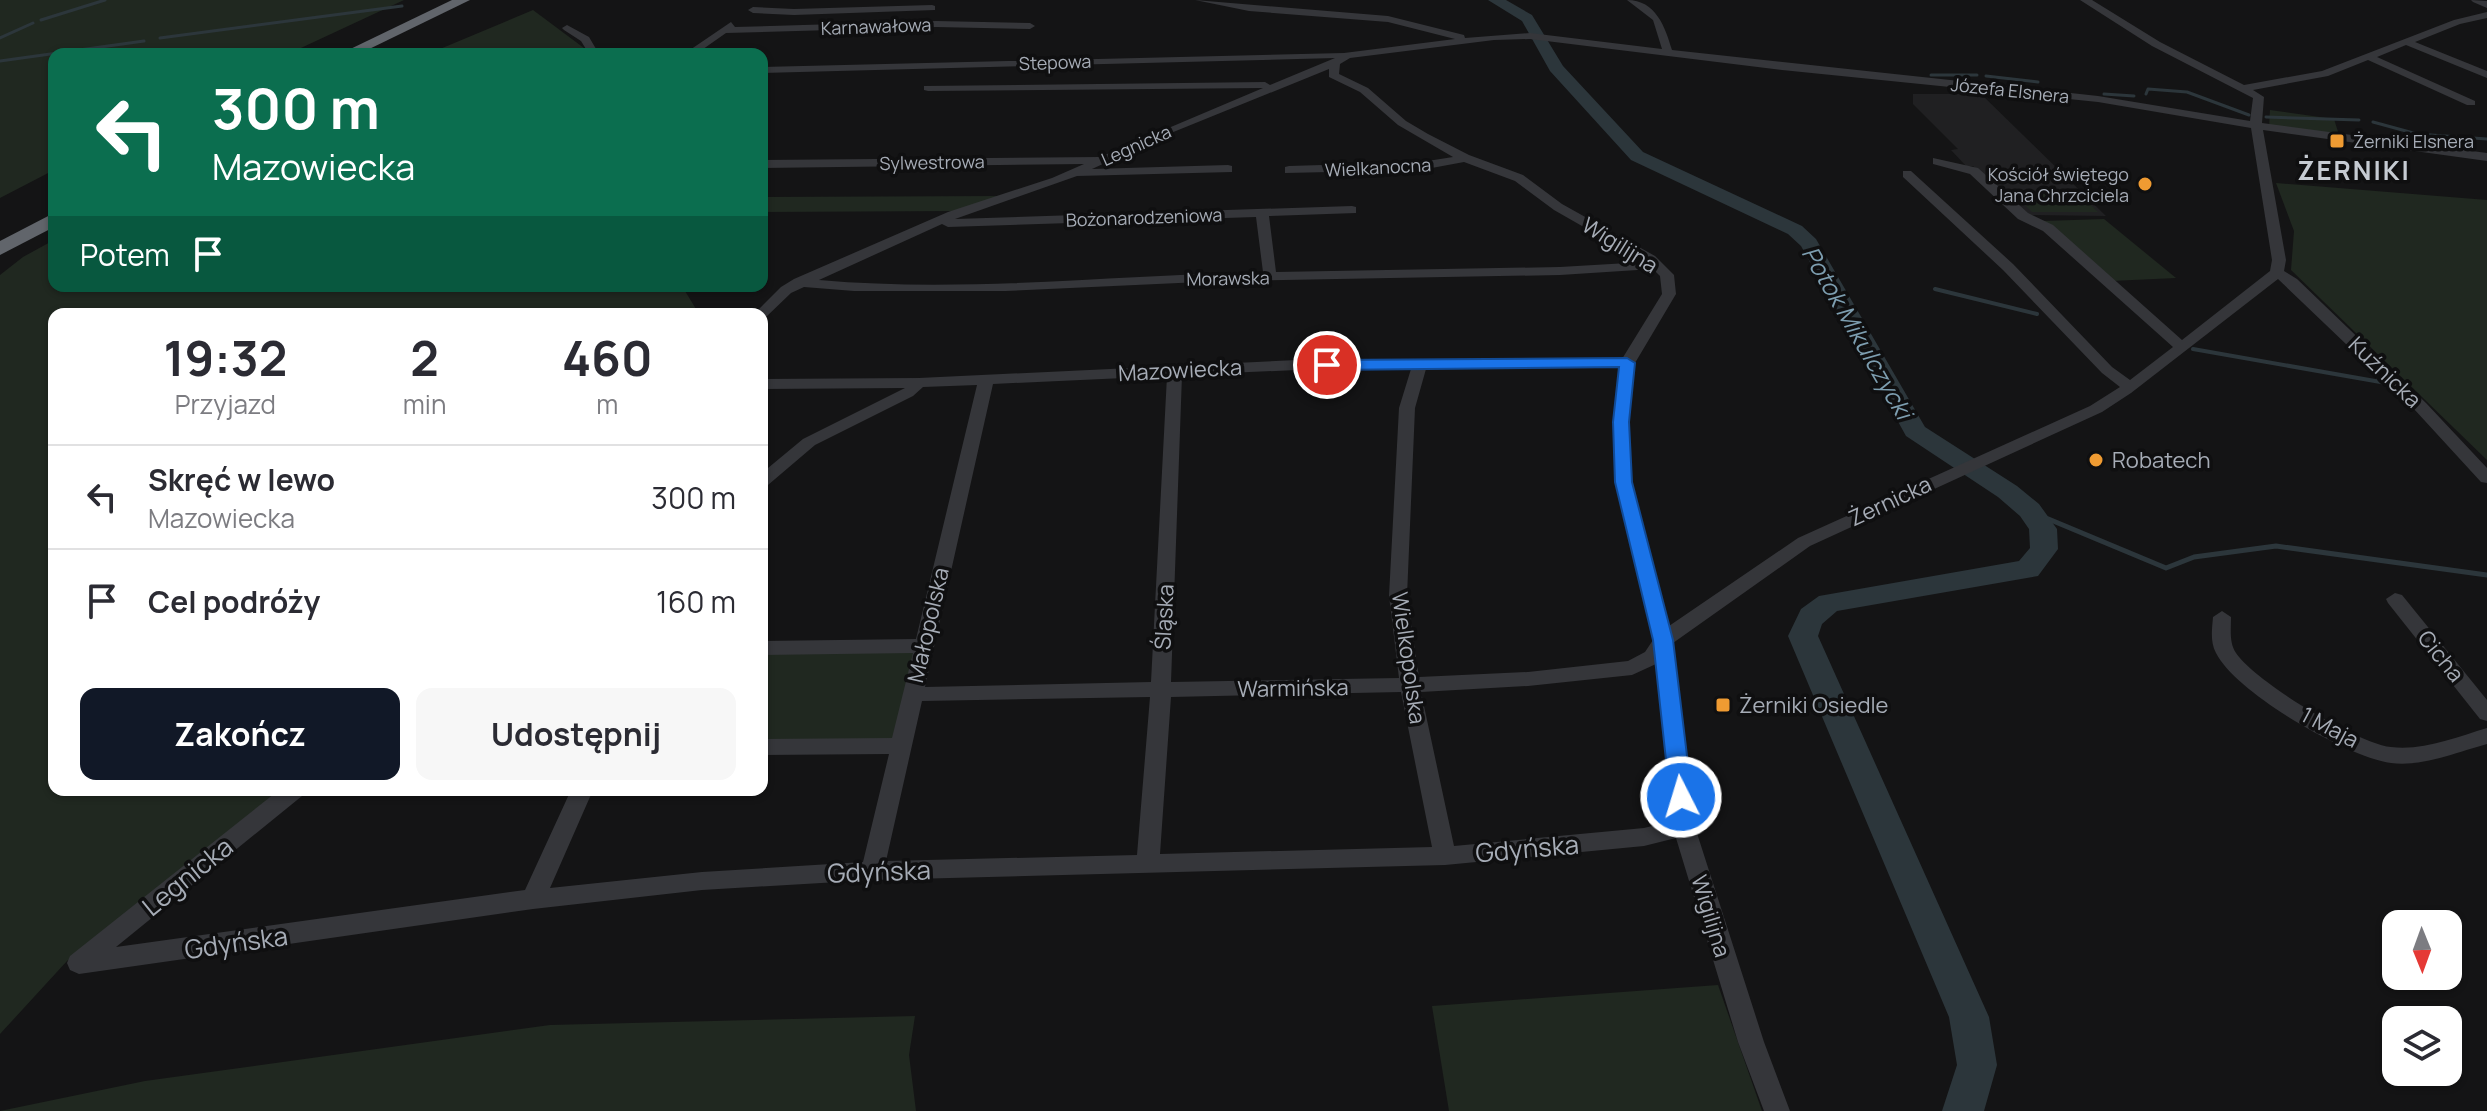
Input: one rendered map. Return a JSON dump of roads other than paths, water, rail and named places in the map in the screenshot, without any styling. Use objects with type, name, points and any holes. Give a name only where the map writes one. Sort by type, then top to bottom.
[{"type":"highway","points":[[360,48],[463,0]]},
{"type":"highway","points":[[381,48],[483,0]]},
{"type":"highway","points":[[0,234],[48,207]]},
{"type":"highway","points":[[0,249],[48,222]]},
{"type":"street","points":[[1200,0],[1249,8],[1388,19],[1466,40]]},
{"type":"street","points":[[1632,0],[1657,19],[1668,53]]},
{"type":"street","points":[[2085,0],[2213,75],[2246,88],[2259,97],[2257,126],[2279,260],[2277,272]]},
{"type":"street","points":[[2476,0],[2487,5]]},
{"type":"street","points":[[698,48],[766,1]]},
{"type":"street","points":[[753,10],[794,12],[932,8]]},
{"type":"street","points":[[2246,88],[2324,74],[2457,22],[2487,15]]},
{"type":"street","name":"Karnawałowa","points":[[723,30],[936,24],[1030,26]]},
{"type":"street","points":[[567,28],[585,39],[590,48]]},
{"type":"street","name":"Legnicka","points":[[766,308],[776,297],[799,282],[936,222],[1077,173],[1276,85],[1335,63],[1347,55],[1466,40],[1530,36]]},
{"type":"street","name":"Józefa Elsnera","points":[[1530,36],[2098,99],[2257,126],[2487,157]]},
{"type":"street","points":[[2407,42],[2487,75]]},
{"type":"street","name":"Stepowa","points":[[768,70],[1347,55]]},
{"type":"street","points":[[2369,57],[2471,103]]},
{"type":"street","name":"Wigilijna","points":[[1335,63],[1333,75],[1338,80],[1364,90],[1402,123],[1465,158],[1519,178],[1558,207],[1658,265],[1667,275],[1669,294],[1627,363],[1621,422],[1623,482],[1663,640],[1684,827],[1751,1042],[1777,1111]]},
{"type":"street","points":[[928,88],[1276,85]]},
{"type":"street","name":"Wielkanocna","points":[[1289,170],[1421,166],[1465,158]]},
{"type":"street","name":"Sylwestrowa","points":[[768,164],[1101,160]]},
{"type":"street","points":[[1937,161],[1974,171],[2023,216],[2048,228],[2181,347]]},
{"type":"street","points":[[1077,173],[1228,169]]},
{"type":"street","points":[[1907,174],[2008,267],[2107,370],[2130,387]]},
{"type":"street","name":"Bożonarodzeniowa","points":[[936,222],[1352,210]]},
{"type":"street","points":[[1262,213],[1270,277]]},
{"type":"street","name":"Morawska","points":[[799,282],[854,287],[1005,287],[1270,277],[1544,272],[1658,265]]},
{"type":"street","name":"Żernicka","points":[[1663,640],[1804,542],[1949,473],[2068,423],[2130,387],[2277,272]]},
{"type":"street","name":"Kuźnicka","points":[[2277,272],[2292,282],[2420,406],[2487,478]]},
{"type":"street","name":"Mazowiecka","points":[[768,476],[809,442],[908,393],[919,383],[1175,370],[1420,363],[1627,363]]},
{"type":"street","name":"Wielkopolska","points":[[1420,363],[1407,408],[1398,596],[1410,685],[1445,856]]},
{"type":"street","name":"Śląska","points":[[1148,865],[1161,691],[1175,370]]},
{"type":"street","name":"Małopolska","points":[[872,871],[986,380]]},
{"type":"street","points":[[768,384],[919,383]]},
{"type":"street","name":"Cicha","points":[[2395,599],[2487,714]]},
{"type":"street","name":"1 Maja","points":[[2222,617],[2220,639],[2228,658],[2252,681],[2284,703],[2348,739],[2388,755],[2398,755],[2487,736]]},
{"type":"street","name":"Warmińska","points":[[911,694],[1410,685],[1528,679],[1632,668],[1652,657],[1663,640]]},
{"type":"street","points":[[768,648],[923,646]]},
{"type":"street","points":[[768,747],[900,746]]},
{"type":"street","name":"Legnicka","points":[[79,963],[287,796]]},
{"type":"street","points":[[533,899],[579,796]]},
{"type":"street","name":"Gdyńska","points":[[79,963],[533,899],[702,881],[872,871],[1445,856],[1644,837],[1684,827]]},
{"type":"waterway","points":[[41,20],[105,0]]},
{"type":"waterway","name":"Potok Mikulczycki","points":[[1495,0],[1527,18],[1556,68],[1637,156],[1795,230],[1809,243],[1915,431],[2008,491],[2030,510],[2043,529],[2044,549],[2028,569],[1829,603],[1812,616],[1803,636],[1969,1017],[1976,1044],[1977,1065],[1963,1111]]},
{"type":"waterway","points":[[160,38],[402,6]]},
{"type":"waterway","points":[[0,38],[33,23]]},
{"type":"waterway","points":[[94,48],[144,41]]},
{"type":"waterway","points":[[0,61],[48,54]]},
{"type":"waterway","points":[[1931,75],[1977,75]]},
{"type":"waterway","points":[[1986,76],[2038,82]]},
{"type":"waterway","points":[[2146,94],[2148,89],[2187,92],[2249,115]]},
{"type":"waterway","points":[[2104,94],[2134,96]]},
{"type":"waterway","points":[[2266,117],[2359,120]]},
{"type":"waterway","points":[[2373,122],[2417,134],[2487,139]]},
{"type":"waterway","points":[[1935,289],[2037,314]]},
{"type":"waterway","points":[[2193,349],[2392,384]]},
{"type":"waterway","points":[[2034,513],[2166,568],[2194,557],[2276,546],[2487,575]]},
{"type":"place","name":"Żerniki Elsnera","points":[[2337,141]]},
{"type":"place","name":"Kościół świętego Jana Chrzciciela","points":[[2145,184]]},
{"type":"place","name":"Robatech","points":[[2096,460]]},
{"type":"place","name":"Żerniki Osiedle","points":[[1723,705]]},
{"type":"district","name":"ŻERNIKI","points":[[2354,170]]}]
